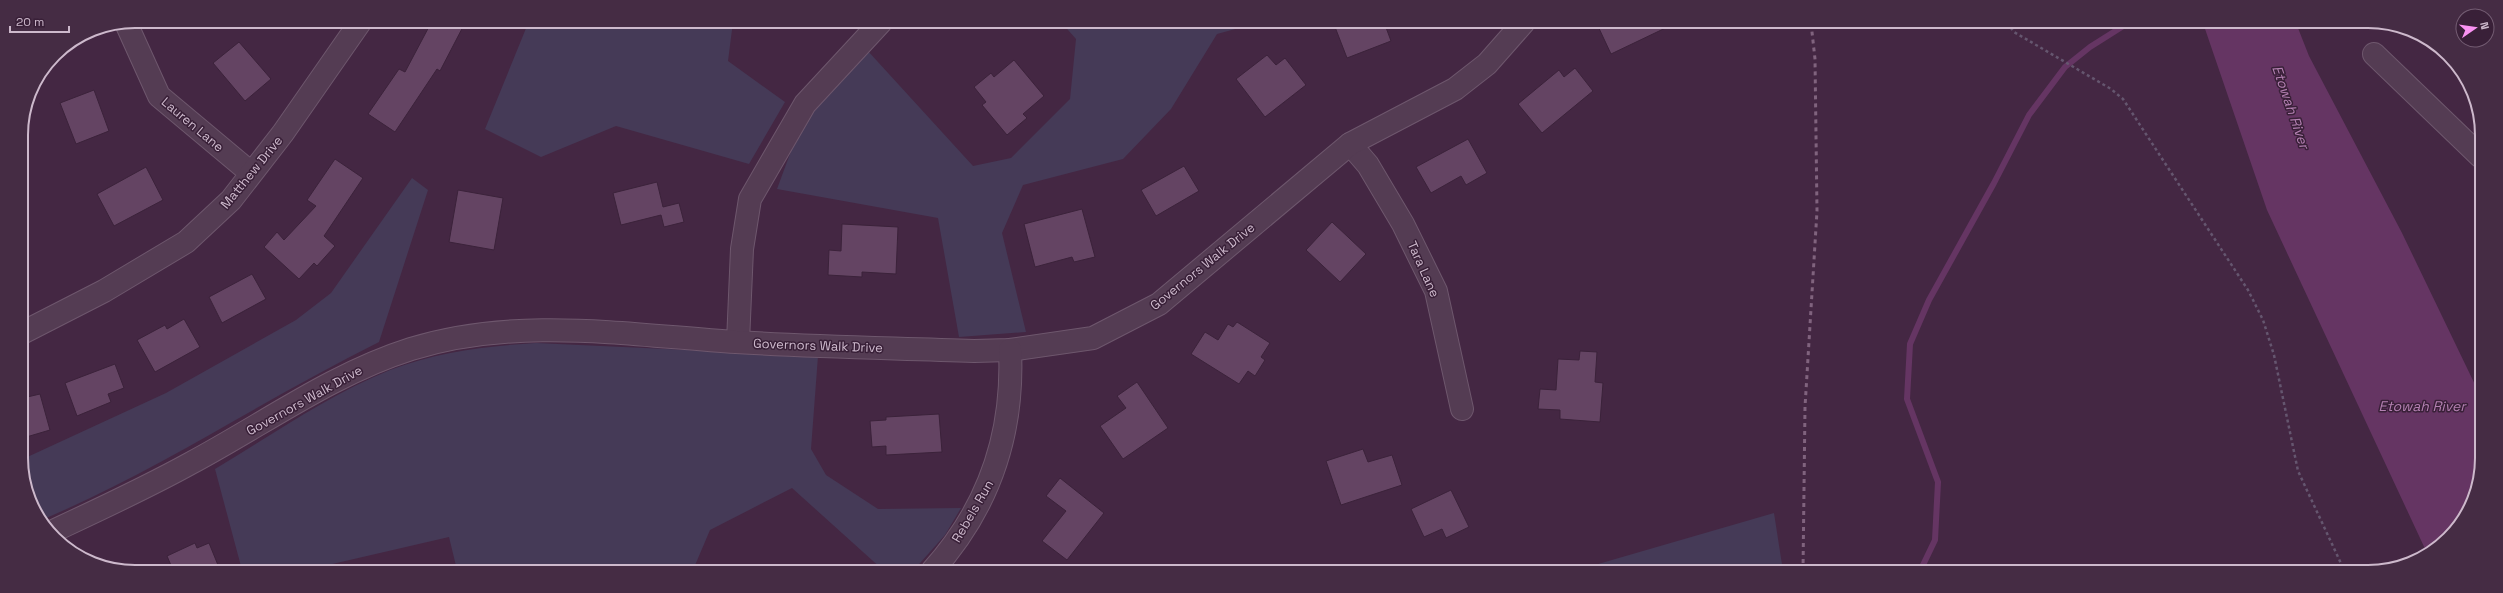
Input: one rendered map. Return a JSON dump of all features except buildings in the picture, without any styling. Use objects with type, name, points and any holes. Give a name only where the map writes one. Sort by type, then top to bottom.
[{"type":"street","name":"Lauren Lane","points":[[128,28],[159,96],[251,173]]},
{"type":"street","name":"Matthew Drive","points":[[28,330],[104,291],[186,242],[231,200],[283,133],[356,28]]},
{"type":"street","points":[[738,342],[742,250],[750,199],[805,104],[875,28]]},
{"type":"street","name":"Governors Walk Drive","points":[[56,530],[191,464],[334,381],[412,349],[460,336],[499,332],[561,329],[738,342],[1010,350],[1093,338],[1159,304],[1350,144],[1455,89],[1487,64],[1519,28]]},
{"type":"street","points":[[2374,54],[2475,151]]},
{"type":"street","name":"Tara Lane","points":[[1350,144],[1368,165],[1403,224],[1436,291],[1462,410]]},
{"type":"street","name":"Rebels Run","points":[[936,565],[949,551],[977,508],[991,480],[1000,453],[1009,411],[1010,350]]},
{"type":"path","points":[[2011,28],[2014,32],[2111,89],[2123,100],[2248,290],[2263,320],[2274,356],[2298,471],[2342,565]]},
{"type":"shaded area","points":[[526,28],[732,28],[728,61],[785,102],[749,164],[616,126],[541,157],[485,129]]},
{"type":"shaded area","points":[[1066,28],[1239,28],[1217,34],[1171,109],[1123,159],[1023,185],[1002,233],[1026,332],[959,337],[938,218],[777,189],[794,143],[816,104],[867,50],[973,166],[1011,158],[1070,99],[1076,39]]},
{"type":"shaded area","points":[[412,178],[428,190],[379,342],[295,386],[172,456],[47,518],[36,499],[30,479],[28,457],[166,393],[296,320],[331,293]]},
{"type":"shaded area","points":[[536,343],[818,356],[811,449],[826,475],[878,509],[961,508],[945,535],[918,565],[877,565],[792,488],[710,530],[695,565],[456,565],[449,537],[328,565],[241,565],[215,469],[322,403],[390,370],[444,354],[499,346]]},
{"type":"shaded area","points":[[1774,513],[1782,565],[1595,565]]},
{"type":"water","name":"Etowah River","points":[[2205,28],[2298,28],[2309,56],[2402,233],[2475,385],[2475,465],[2473,479],[2464,505],[2453,523],[2444,534],[2425,548],[2267,210]]},
{"type":"waterway","points":[[1923,565],[1935,540],[1938,482],[1907,399],[1910,344],[1929,300],[1994,183],[2029,115],[2065,67],[2090,47],[2120,28]]},
{"type":"railway","points":[[1803,565],[1805,407],[1817,211],[1815,59],[1812,28]]}]
